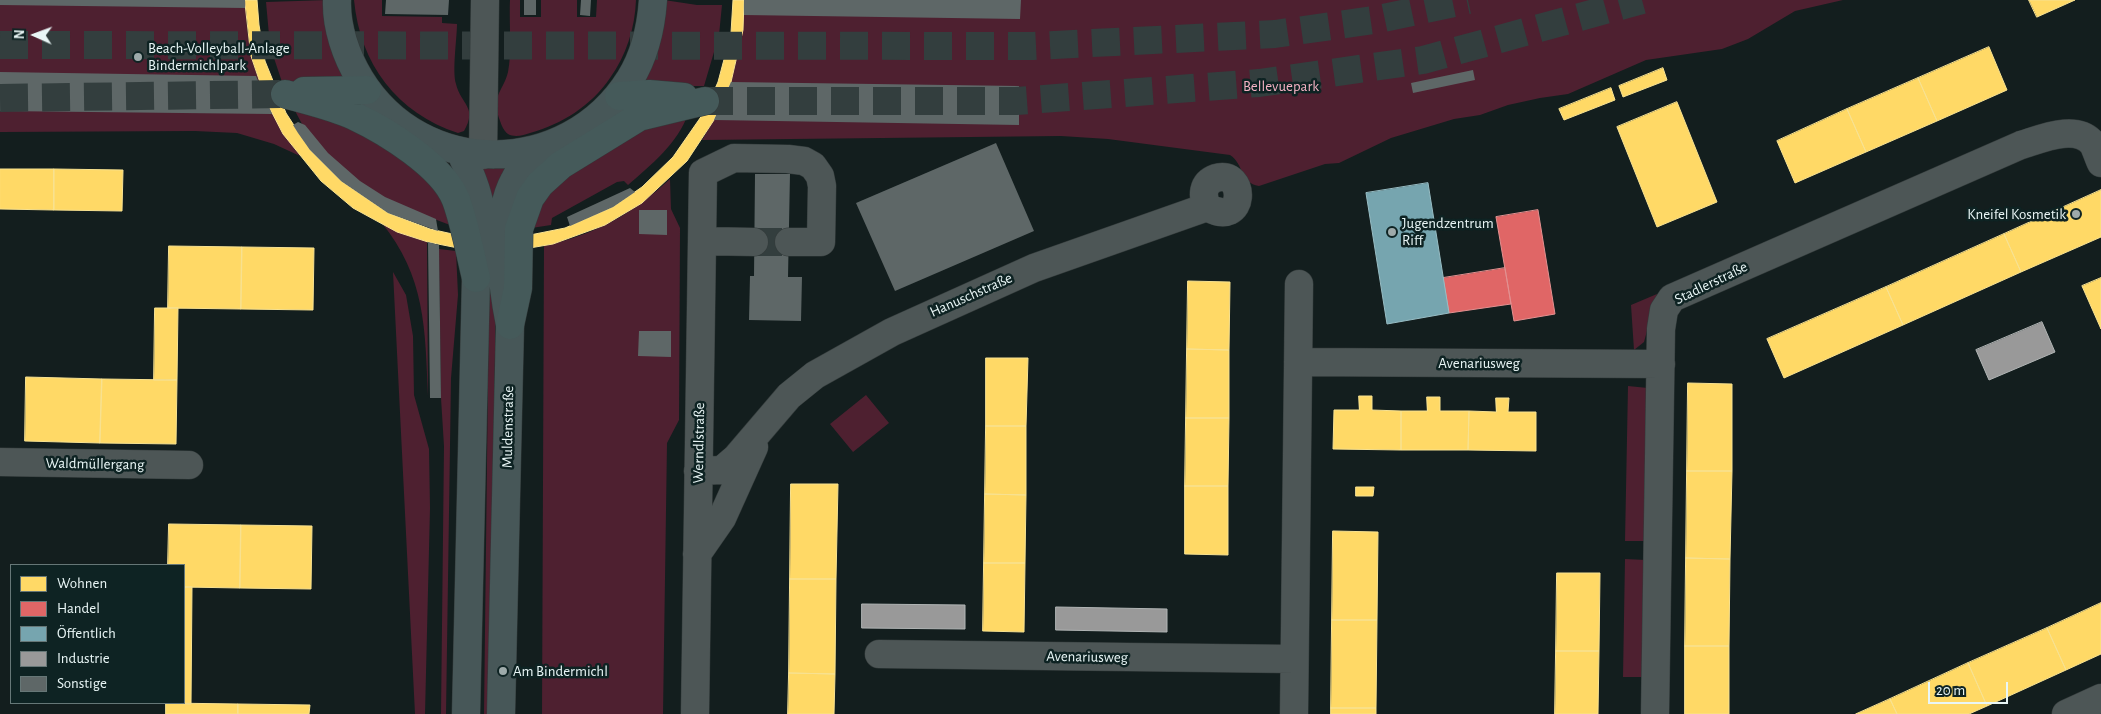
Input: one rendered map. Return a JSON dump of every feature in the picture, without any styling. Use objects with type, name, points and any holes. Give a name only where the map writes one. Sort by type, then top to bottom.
[{"type":"highway","points":[[367,90],[312,90],[285,94],[355,116],[400,144],[439,173],[456,200],[476,278]]},
{"type":"highway","points":[[510,325],[518,288],[519,229],[530,198],[540,184],[562,165],[639,117],[705,101],[667,94],[619,96]]},
{"type":"main road","points":[[337,0],[339,27],[346,50],[367,90],[399,123],[418,135],[471,153],[511,154],[536,150],[555,144],[582,129],[605,111],[619,96],[640,60],[652,20],[653,0]]},
{"type":"main road","name":"Muldenstraße","points":[[501,714],[510,325],[503,289],[505,211],[508,195],[514,181],[536,150]]},
{"type":"main road","points":[[466,714],[476,278],[482,234],[480,207],[471,153]]},
{"type":"street","points":[[471,153],[485,0]]},
{"type":"street","name":"Stadlerstraße","points":[[1655,714],[1661,328],[1664,310],[1672,298],[2021,145],[2062,134],[2080,134],[2092,144],[2101,163]]},
{"type":"street","name":"Werndlstraße","points":[[695,714],[703,173],[734,158],[788,159],[804,161],[813,166],[820,176],[822,186],[821,242],[789,242]]},
{"type":"street","name":"Hanuschstraße","points":[[698,471],[722,470],[736,458],[789,396],[815,375],[892,332],[1034,268],[1208,207]]},
{"type":"street","points":[[702,241],[754,242]]},
{"type":"street","points":[[1294,714],[1299,284]]},
{"type":"street","name":"Avenariusweg","points":[[1298,362],[1661,364]]},
{"type":"street","name":"Hanuschstraße","points":[[696,554],[722,518],[761,430]]},
{"type":"street","name":"Waldmüllergang","points":[[0,462],[189,465]]},
{"type":"street","name":"Avenariusweg","points":[[879,654],[1294,659]]},
{"type":"street","points":[[2066,714],[2101,698]]},
{"type":"green space","points":[[0,0],[246,0],[249,44],[260,82],[277,119],[300,156],[274,144],[237,133],[195,131],[0,132]]},
{"type":"green space","points":[[328,0],[350,82],[282,82],[270,46],[266,2]]},
{"type":"green space","points":[[354,0],[382,0],[382,16],[442,17],[442,23],[457,24],[455,78],[458,91],[469,111],[468,123],[464,131],[458,133],[436,124],[417,113],[385,83],[373,65],[364,45]]},
{"type":"green space","points":[[510,0],[520,0],[520,17],[541,17],[541,0],[577,0],[577,17],[596,17],[597,0],[636,0],[629,41],[616,69],[602,88],[575,113],[553,125],[525,135],[516,136],[505,131],[496,103],[509,65]]},
{"type":"green space","points":[[664,0],[697,5],[722,5],[719,35],[704,86],[637,86]]},
{"type":"green space","name":"Bellevuepark","points":[[744,0],[1843,0],[1795,11],[1748,39],[1722,49],[1646,60],[1568,94],[1508,105],[1480,115],[1454,119],[1391,138],[1339,163],[1325,164],[1259,186],[1248,181],[1238,163],[1230,155],[1108,139],[1061,136],[702,140],[720,107],[733,73],[741,37]]},
{"type":"green space","points":[[293,107],[339,119],[426,172],[441,199],[450,225],[368,194],[311,141]]},
{"type":"green space","points":[[688,114],[678,135],[671,144],[628,185],[624,181],[617,182],[552,218],[551,225],[525,229],[540,197],[636,127]]},
{"type":"green space","points":[[480,165],[507,166],[497,209],[490,714],[484,714],[490,210]]},
{"type":"green space","points":[[670,179],[671,209],[680,228],[679,420],[667,443],[663,714],[542,714],[544,246],[581,235],[612,222],[641,203]]},
{"type":"green space","points":[[381,222],[427,242],[428,396],[424,326],[415,284],[407,263]]},
{"type":"green space","points":[[439,249],[456,251],[458,295],[451,378],[446,714],[441,714],[444,446],[441,398]]},
{"type":"green space","points":[[393,272],[406,295],[413,336],[414,395],[429,449],[430,508],[425,714],[415,714]]},
{"type":"green space","points":[[1657,294],[1644,342],[1634,350],[1631,305]]},
{"type":"green space","points":[[1628,386],[1648,388],[1646,541],[1625,541]]},
{"type":"green space","points":[[866,395],[889,423],[853,452],[830,424]]},
{"type":"green space","points":[[1625,559],[1646,560],[1644,677],[1623,677]]},
{"type":"building: Wohnen","points":[[245,0],[257,0],[265,61],[286,113],[310,150],[341,181],[388,213],[430,229],[457,235],[525,236],[565,228],[613,207],[642,187],[673,157],[705,111],[718,82],[731,33],[733,0],[744,0],[743,30],[731,82],[714,120],[687,161],[642,203],[605,225],[553,244],[512,251],[463,249],[428,242],[397,232],[353,208],[321,181],[283,134],[267,103],[251,56]]},
{"type":"building: Wohnen","points":[[2029,0],[2075,0],[2037,17]]},
{"type":"building: Wohnen","points":[[1989,47],[2007,90],[1937,121],[1918,78]]},
{"type":"building: Wohnen","points":[[1663,68],[1667,80],[1623,97],[1619,86]]},
{"type":"building: Wohnen","points":[[1918,78],[1937,121],[1866,152],[1847,109]]},
{"type":"building: Wohnen","points":[[1611,88],[1615,100],[1564,120],[1559,109]]},
{"type":"building: Wohnen","points":[[1677,102],[1717,202],[1657,227],[1617,127]]},
{"type":"building: Wohnen","points":[[1847,109],[1866,152],[1795,183],[1777,141]]},
{"type":"building: Wohnen","points":[[0,169],[54,169],[54,210],[0,209]]},
{"type":"building: Wohnen","points":[[54,169],[123,170],[122,211],[54,210]]},
{"type":"building: Wohnen","points":[[2101,190],[2101,237],[2021,272],[2004,234]]},
{"type":"building: Wohnen","points":[[2004,234],[2021,272],[1903,325],[1886,287]]},
{"type":"building: Wohnen","points":[[169,246],[242,247],[241,309],[168,308]]},
{"type":"building: Wohnen","points":[[242,247],[314,248],[313,310],[241,309]]},
{"type":"building: Wohnen","points":[[2101,278],[2101,329],[2082,286]]},
{"type":"building: Wohnen","points":[[1188,281],[1230,282],[1229,350],[1187,349]]},
{"type":"building: Wohnen","points":[[1886,287],[1903,325],[1784,378],[1767,339]]},
{"type":"building: Wohnen","points":[[155,308],[178,308],[177,380],[154,380]]},
{"type":"building: Wohnen","points":[[1187,349],[1229,350],[1229,418],[1186,418]]},
{"type":"building: Wohnen","points":[[986,358],[1028,358],[1026,426],[986,426]]},
{"type":"building: Wohnen","points":[[26,377],[102,379],[100,443],[25,441]]},
{"type":"building: Wohnen","points":[[102,379],[177,380],[176,444],[100,443]]},
{"type":"building: Wohnen","points":[[1688,383],[1732,384],[1732,471],[1687,471]]},
{"type":"building: Wohnen","points":[[1359,396],[1372,396],[1372,410],[1401,411],[1401,450],[1333,449],[1334,410],[1359,410]]},
{"type":"building: Wohnen","points":[[1427,397],[1440,397],[1440,411],[1469,411],[1468,450],[1401,450],[1401,411],[1427,411]]},
{"type":"building: Wohnen","points":[[1496,398],[1509,398],[1508,412],[1536,412],[1536,451],[1468,450],[1469,411],[1496,412]]},
{"type":"building: Wohnen","points":[[1186,418],[1229,418],[1228,486],[1185,486]]},
{"type":"building: Wohnen","points":[[986,426],[1026,426],[1026,495],[985,494]]},
{"type":"building: Wohnen","points":[[1687,471],[1732,471],[1730,559],[1686,558]]},
{"type":"building: Wohnen","points":[[791,484],[838,484],[836,579],[790,579]]},
{"type":"building: Wohnen","points":[[1185,486],[1228,486],[1228,555],[1185,554]]},
{"type":"building: Wohnen","points":[[1356,487],[1374,487],[1373,496],[1356,496]]},
{"type":"building: Wohnen","points":[[985,494],[1026,495],[1025,563],[984,563]]},
{"type":"building: Wohnen","points":[[169,524],[241,525],[240,588],[185,587],[185,564],[168,564]]},
{"type":"building: Wohnen","points":[[241,525],[312,526],[311,589],[240,588]]},
{"type":"building: Wohnen","points":[[1333,531],[1378,532],[1377,620],[1332,620]]},
{"type":"building: Wohnen","points":[[1686,558],[1730,559],[1729,646],[1685,646]]},
{"type":"building: Wohnen","points":[[984,563],[1025,563],[1024,632],[983,631]]},
{"type":"building: Wohnen","points":[[1557,573],[1600,573],[1599,651],[1556,651]]},
{"type":"building: Wohnen","points":[[790,579],[836,579],[835,674],[789,673]]},
{"type":"building: Wohnen","points":[[185,587],[192,587],[191,704],[185,704]]},
{"type":"building: Wohnen","points":[[2101,603],[2101,654],[2066,670],[2047,628]]},
{"type":"building: Wohnen","points":[[1332,620],[1377,620],[1376,708],[1331,708]]},
{"type":"building: Wohnen","points":[[2047,628],[2066,670],[1987,706],[1968,663]]},
{"type":"building: Wohnen","points":[[1685,646],[1729,646],[1729,714],[1685,714]]},
{"type":"building: Wohnen","points":[[1556,651],[1599,651],[1598,714],[1555,714]]},
{"type":"building: Wohnen","points":[[1968,663],[1987,706],[1969,714],[1897,714],[1890,699]]},
{"type":"building: Wohnen","points":[[789,673],[835,674],[834,714],[788,714]]},
{"type":"building: Wohnen","points":[[1890,699],[1897,714],[1856,714]]},
{"type":"building: Wohnen","points":[[166,704],[238,704],[238,714],[166,714]]},
{"type":"building: Wohnen","points":[[238,704],[310,705],[309,714],[238,714]]},
{"type":"building: Wohnen","points":[[1331,708],[1376,708],[1376,714],[1331,714]]},
{"type":"building: Handel","points":[[1538,210],[1555,314],[1514,321],[1496,217]]},
{"type":"building: Handel","points":[[1505,268],[1511,304],[1449,313],[1443,278]]},
{"type":"building: Öffentlich","points":[[1428,183],[1449,313],[1387,324],[1366,193]]},
{"type":"building: Industrie","points":[[2042,322],[2055,352],[1989,380],[1976,350]]},
{"type":"building: Industrie","points":[[862,604],[965,605],[965,629],[862,628]]},
{"type":"building: Industrie","points":[[1056,607],[1167,609],[1167,632],[1056,630]]},
{"type":"building: Sonstige","points":[[0,0],[245,0],[245,8],[0,5]]},
{"type":"building: Sonstige","points":[[386,0],[449,0],[448,15],[385,14]]},
{"type":"building: Sonstige","points":[[524,0],[536,0],[536,15],[524,15]]},
{"type":"building: Sonstige","points":[[581,0],[591,0],[590,16],[580,15]]},
{"type":"building: Sonstige","points":[[744,0],[1021,0],[1020,19],[744,15]]},
{"type":"building: Sonstige","points":[[1473,70],[1475,80],[1413,93],[1411,83]]},
{"type":"building: Sonstige","points":[[0,72],[256,76],[272,114],[0,111]]},
{"type":"building: Sonstige","points":[[731,82],[1019,86],[1019,125],[714,120]]},
{"type":"building: Sonstige","points":[[298,122],[305,125],[328,153],[360,181],[385,197],[436,219],[438,231],[388,213],[341,181],[310,150],[293,125]]},
{"type":"building: Sonstige","points":[[996,143],[1034,231],[895,291],[856,203]]},
{"type":"building: Sonstige","points":[[755,174],[790,174],[788,277],[802,277],[801,321],[749,320],[750,276],[754,276]]},
{"type":"building: Sonstige","points":[[630,188],[635,192],[613,207],[570,226],[567,217]]},
{"type":"building: Sonstige","points":[[639,210],[667,210],[667,235],[639,234]]},
{"type":"building: Sonstige","points":[[428,242],[439,245],[441,398],[430,398]]},
{"type":"building: Sonstige","points":[[639,331],[671,331],[671,357],[638,356]]},
{"type":"tunnel","points":[[0,45],[1033,46],[1275,34],[1374,20],[1468,0]]},
{"type":"tunnel","points":[[705,101],[1016,101],[1259,83],[1423,60],[1642,0]]},
{"type":"tunnel","points":[[0,98],[285,94]]},
{"type":"tunnel","points":[[754,242],[789,242]]},
{"type":"place","name":"Beach-Volleyball-Anlage Bindermichlpark","points":[[138,57]]},
{"type":"place","name":"Kneifel Kosmetik","points":[[2076,214]]},
{"type":"place","name":"Jugendzentrum Riff","points":[[1392,232]]},
{"type":"place","name":"Am Bindermichl","points":[[503,671]]}]
